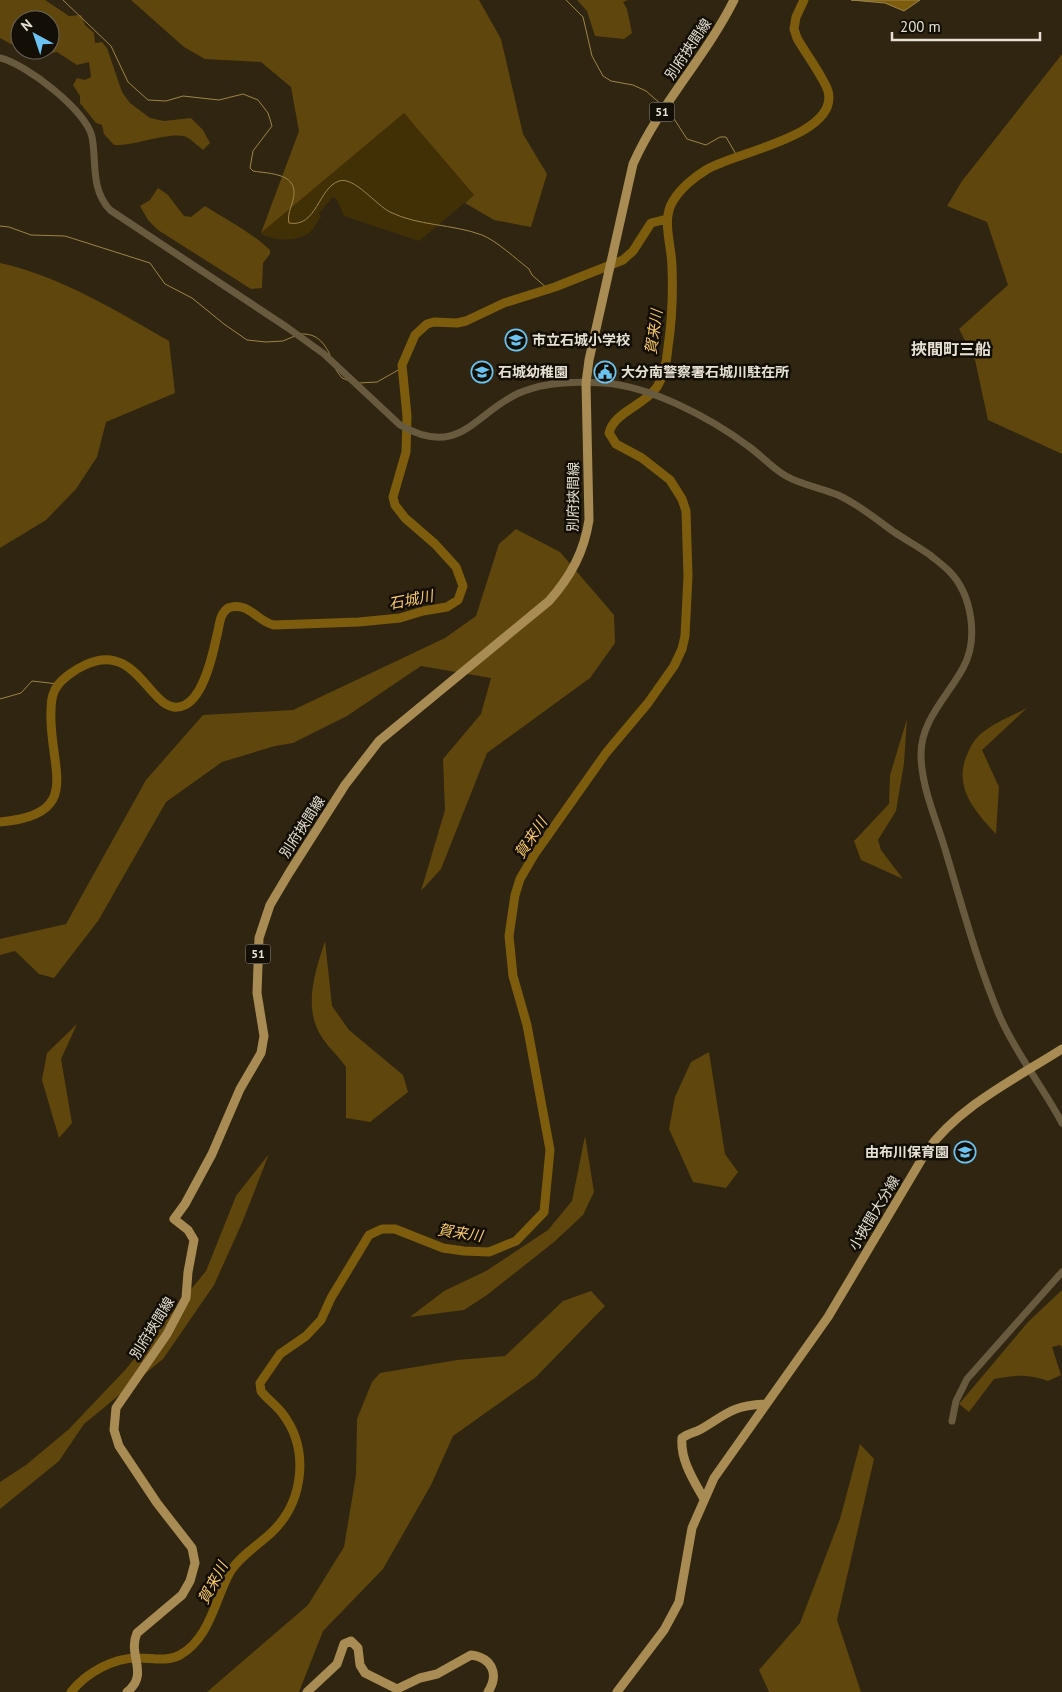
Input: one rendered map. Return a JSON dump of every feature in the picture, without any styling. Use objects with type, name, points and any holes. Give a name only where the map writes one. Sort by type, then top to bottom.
[{"type":"main road","name":"別府挾間線","points":[[126,1692],[136,1684],[138,1677],[134,1641],[138,1630],[182,1595],[190,1581],[195,1563],[192,1548],[157,1503],[118,1446],[114,1417],[116,1408],[167,1334],[186,1298],[188,1272],[194,1240],[188,1230],[174,1219],[185,1204],[212,1154],[240,1089],[261,1053],[264,1036],[257,993],[261,927],[270,905],[307,843],[345,785],[379,741],[550,601],[567,581],[586,541],[589,520],[586,383],[633,164],[643,141],[724,20],[734,0]]},
{"type":"main road","name":"小挾間大分線","points":[[617,1692],[664,1630],[679,1602],[692,1528],[714,1478],[828,1317],[935,1140],[958,1117],[1062,1049]]},
{"type":"main road","points":[[704,1499],[684,1459],[681,1447],[682,1438],[701,1430],[728,1410],[746,1405],[765,1404]]},
{"type":"main road","points":[[307,1692],[337,1664],[344,1644],[352,1641],[358,1648],[358,1660],[362,1670],[392,1688],[399,1689],[417,1679],[437,1674],[471,1655],[487,1662],[493,1670],[494,1679],[488,1692]]},
{"type":"street","points":[[0,58],[26,69],[42,80],[86,122],[92,136],[98,191],[102,201],[110,210],[324,354],[400,425],[422,435],[438,437],[457,434],[472,427],[508,399],[534,388],[586,383],[612,384],[671,401],[748,446],[782,474],[855,504],[926,552],[950,572],[961,589],[970,612],[971,643],[965,665],[936,710],[923,736],[922,772],[989,988],[1001,1019],[1062,1123]]},
{"type":"street","points":[[952,1420],[956,1401],[967,1379],[1062,1272]]},
{"type":"shaded area","points":[[0,0],[45,0],[60,10],[10,10],[10,44],[0,38]]},
{"type":"shaded area","points":[[131,0],[479,0],[501,39],[523,134],[547,174],[531,227],[494,220],[465,203],[474,195],[404,113],[261,233],[299,131],[291,87],[261,62],[205,59],[184,47]]},
{"type":"shaded area","points":[[577,0],[628,0],[623,2],[627,9],[632,33],[624,39],[595,36],[587,11]]},
{"type":"shaded area","points":[[851,0],[920,0],[904,11],[885,3]]},
{"type":"shaded area","points":[[60,10],[69,16],[81,15],[85,25],[94,33],[95,43],[102,42],[107,48],[122,92],[130,103],[150,118],[164,121],[191,118],[203,130],[210,143],[203,150],[188,138],[173,136],[114,145],[104,134],[102,125],[96,123],[80,103],[80,96],[73,85],[77,78],[85,80],[91,77],[89,62],[77,65],[60,54]]},
{"type":"shaded area","points":[[1062,54],[1062,454],[988,420],[975,360],[959,329],[1008,285],[987,222],[947,206],[962,181]]},
{"type":"shaded area","points":[[404,112],[474,195],[419,241],[344,216],[337,200],[333,197],[319,213],[321,217],[314,227],[304,236],[292,239],[279,239],[261,233]]},
{"type":"shaded area","points":[[158,188],[168,195],[184,216],[191,217],[205,206],[247,232],[270,250],[270,254],[263,263],[262,288],[251,289],[158,230],[148,220],[140,206],[150,200]]},
{"type":"shaded area","points":[[0,263],[45,277],[88,296],[169,341],[175,393],[106,422],[97,457],[76,489],[46,520],[0,548]]},
{"type":"shaded area","points":[[516,529],[560,552],[614,615],[615,643],[590,678],[487,753],[441,869],[421,891],[445,810],[443,759],[481,714],[491,678],[421,666],[347,716],[293,743],[275,746],[222,762],[166,802],[98,921],[54,978],[39,974],[15,951],[0,955],[0,939],[66,924],[146,780],[203,715],[293,710],[445,638],[476,616],[499,544]]},
{"type":"shaded area","points":[[1027,708],[982,750],[999,787],[996,834],[969,799],[965,790],[963,769],[966,757],[979,735]]},
{"type":"shaded area","points":[[907,719],[904,763],[896,811],[878,840],[881,850],[903,879],[861,860],[854,841],[889,804],[890,775]]},
{"type":"shaded area","points":[[325,941],[332,1006],[349,1030],[403,1075],[408,1092],[370,1122],[346,1118],[346,1067],[323,1039],[313,1015],[312,990]]},
{"type":"shaded area","points":[[77,1024],[61,1059],[72,1123],[59,1138],[42,1080],[47,1053]]},
{"type":"shaded area","points":[[709,1052],[725,1154],[738,1172],[726,1188],[693,1182],[669,1129],[675,1097],[691,1062]]},
{"type":"shaded area","points":[[585,1136],[594,1192],[583,1215],[554,1242],[487,1295],[464,1310],[410,1317],[444,1291],[486,1271],[548,1230],[572,1201]]},
{"type":"shaded area","points":[[269,1154],[242,1223],[214,1285],[163,1359],[84,1424],[59,1461],[0,1509],[0,1482],[26,1465],[69,1429],[126,1369],[206,1271],[236,1196]]},
{"type":"shaded area","points":[[1062,1290],[1062,1348],[1060,1345],[1052,1347],[1061,1375],[1048,1381],[1021,1376],[994,1379],[969,1412],[959,1404],[1028,1322]]},
{"type":"shaded area","points":[[591,1291],[605,1306],[536,1377],[453,1436],[431,1485],[383,1569],[323,1631],[299,1692],[207,1692],[308,1605],[344,1547],[356,1475],[357,1419],[372,1382],[380,1373],[457,1360],[505,1356],[563,1301]]},
{"type":"shaded area","points":[[860,1444],[874,1459],[837,1620],[861,1692],[769,1692],[759,1670],[800,1623],[840,1519]]},
{"type":"waterway","points":[[63,0],[111,46],[128,82],[148,100],[166,101],[183,96],[219,100],[243,94],[258,100],[268,113],[272,126],[253,151],[250,168],[253,171],[282,176],[292,184],[294,191],[289,223],[298,223],[306,220],[312,214],[326,191],[339,181],[345,181],[358,187],[384,208],[401,217],[471,231],[488,238],[529,269],[532,275],[548,289]]},
{"type":"waterway","points":[[566,0],[583,17],[592,56],[603,76],[611,81],[633,85],[646,91],[662,105]]},
{"type":"waterway","name":"賀来川","points":[[71,1692],[84,1679],[110,1663],[130,1658],[170,1658],[180,1655],[190,1648],[198,1639],[211,1617],[234,1566],[271,1533],[282,1520],[291,1506],[296,1491],[300,1459],[291,1427],[280,1410],[261,1391],[260,1383],[280,1354],[306,1336],[321,1320],[331,1298],[369,1235],[382,1229],[395,1229],[443,1248],[489,1252],[516,1241],[544,1212],[550,1150],[527,1025],[513,976],[509,936],[515,895],[520,879],[534,855],[606,753],[648,703],[674,666],[682,649],[685,636],[688,576],[686,511],[682,499],[670,480],[642,458],[616,444],[609,433],[617,419],[652,393],[663,373],[667,357],[672,297],[672,259],[667,225],[670,208],[679,192],[706,170],[802,131],[818,120],[827,107],[828,91],[826,86],[797,38],[794,29],[796,17],[804,0]]},
{"type":"waterway","points":[[669,111],[687,139],[706,145],[720,137],[726,137],[737,156]]},
{"type":"waterway","name":"石城川","points":[[0,822],[27,818],[44,810],[53,799],[57,785],[51,731],[52,697],[63,679],[85,665],[104,660],[119,662],[132,670],[163,702],[173,707],[185,705],[197,693],[207,674],[221,617],[228,608],[242,607],[262,620],[274,625],[359,622],[400,618],[423,611],[447,607],[458,600],[463,586],[456,567],[435,544],[405,518],[395,505],[393,497],[406,452],[407,416],[402,365],[415,335],[427,324],[466,321],[504,303],[555,287],[623,260],[633,251],[651,223],[667,219]]},
{"type":"waterway","points":[[0,226],[9,227],[31,235],[65,236],[150,263],[165,284],[192,298],[247,340],[283,341],[295,336]]},
{"type":"waterway","points":[[301,334],[311,335],[319,339],[330,355]]},
{"type":"waterway","points":[[359,383],[377,382],[402,368]]},
{"type":"waterway","points":[[336,370],[342,378],[347,380]]},
{"type":"waterway","points":[[0,699],[21,693],[32,681],[58,684]]},
{"type":"place","name":"市立石城小学校","points":[[516,340]]},
{"type":"place","name":"石城幼稚園","points":[[482,372]]},
{"type":"place","name":"大分南警察署石城川駐在所","points":[[605,372]]},
{"type":"place","name":"由布川保育園","points":[[965,1152]]},
{"type":"district","name":"挾間町三船","points":[[951,349]]}]
